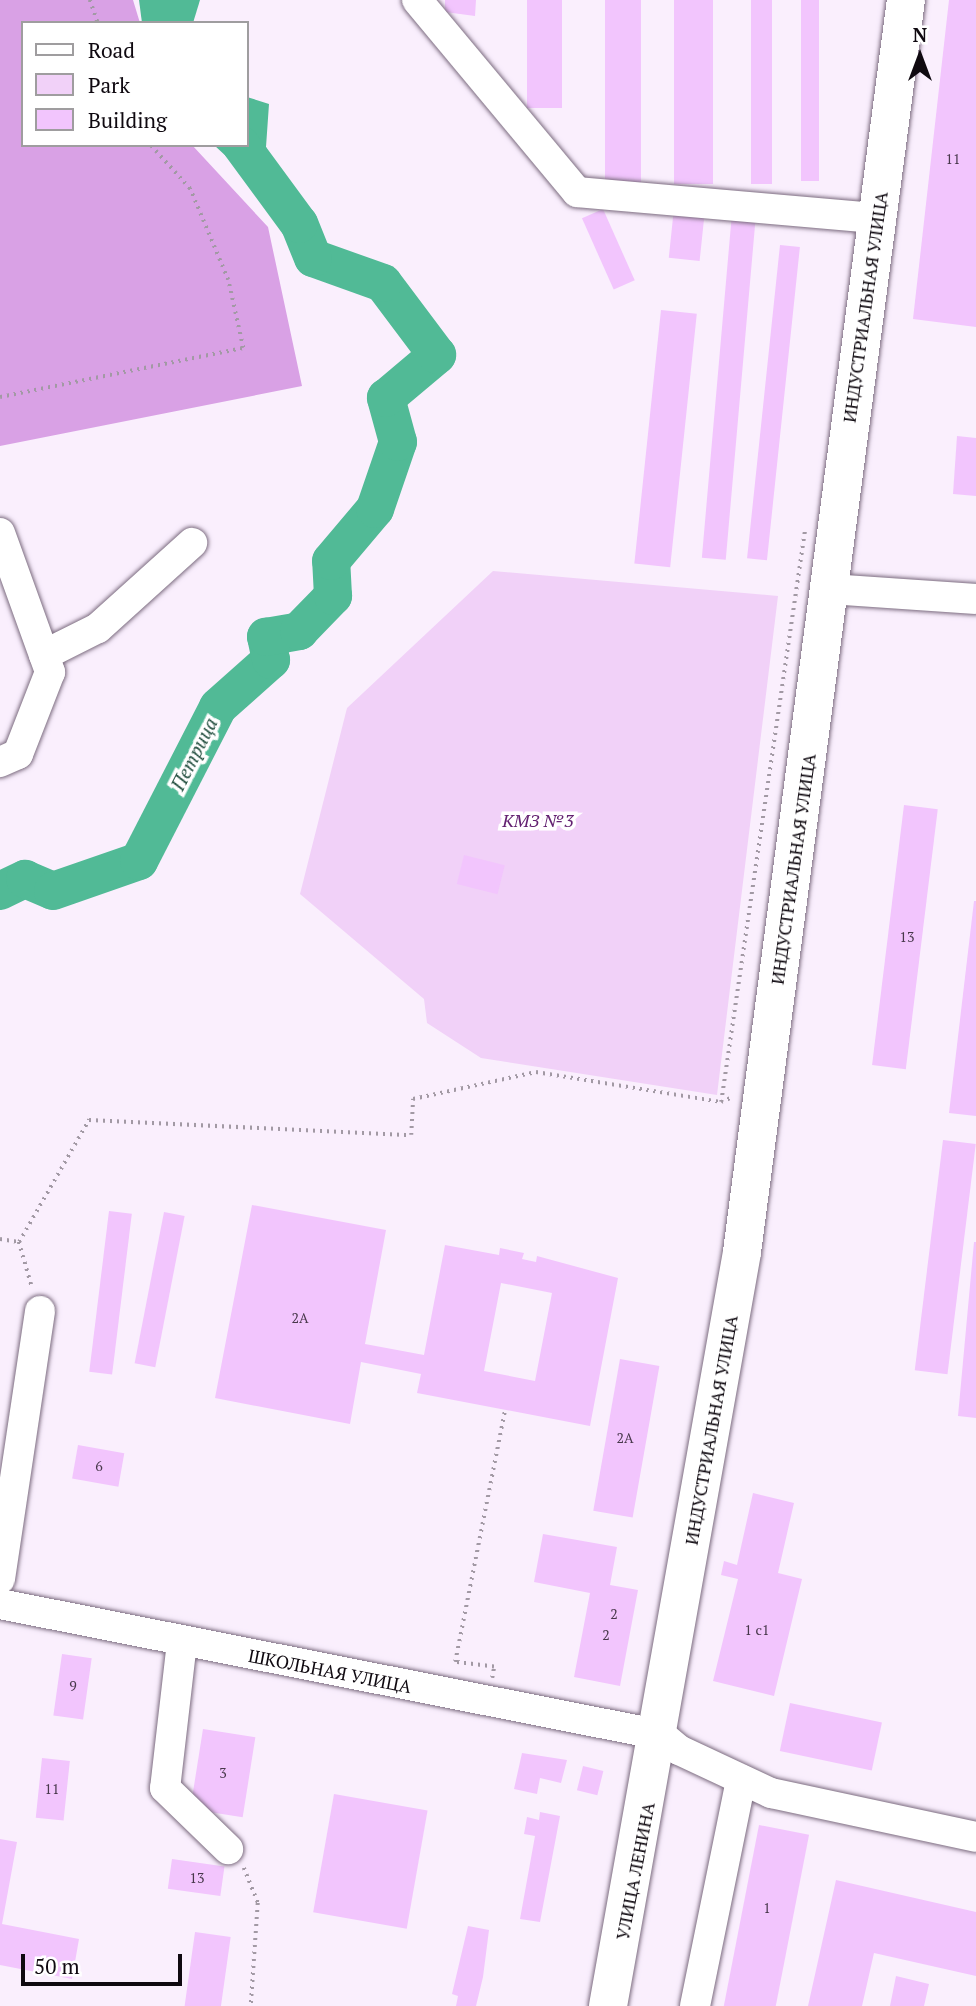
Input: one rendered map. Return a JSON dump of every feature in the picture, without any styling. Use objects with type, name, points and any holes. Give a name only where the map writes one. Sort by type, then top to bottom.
[{"type":"main road","name":"ИНДУСТРИАЛЬНАЯ УЛИЦА","points":[[661,1735],[742,1252],[906,0]]},
{"type":"main road","name":"УЛИЦА ЛЕНИНА","points":[[608,2006],[661,1735]]},
{"type":"street","points":[[417,0],[578,192],[877,218]]},
{"type":"street","points":[[0,533],[50,672],[18,754],[0,762]]},
{"type":"street","points":[[44,655],[98,628],[192,543]]},
{"type":"street","points":[[830,589],[976,599]]},
{"type":"street","points":[[0,1579],[40,1311]]},
{"type":"street","name":"ШКОЛЬНАЯ УЛИЦА","points":[[0,1604],[661,1735],[741,1780],[771,1793],[976,1837]]},
{"type":"street","points":[[182,1642],[164,1788],[228,1849]]},
{"type":"street","points":[[695,2006],[741,1780]]},
{"type":"path","points":[[90,0],[97,21]]},
{"type":"path","points":[[0,397],[243,348],[228,280],[190,189],[152,147]]},
{"type":"path","points":[[721,1102],[808,521]]},
{"type":"path","points":[[40,1311],[19,1242],[89,1120],[411,1135],[414,1099],[536,1072],[721,1102],[745,1092]]},
{"type":"path","points":[[0,1239],[19,1242]]},
{"type":"path","points":[[494,1668],[455,1662],[505,1410]]},
{"type":"path","points":[[228,1849],[248,1873],[258,1903],[251,2006]]},
{"type":"green space","name":"КМЗ №3","points":[[493,571],[778,596],[717,1095],[481,1058],[427,1023],[424,999],[300,894],[347,708]]},
{"type":"shaded area","points":[[0,0],[133,0],[139,21],[21,21],[21,147],[194,147],[268,227],[302,386],[0,446]]},
{"type":"shaded area","points":[[139,0],[200,0],[194,21],[142,21]]},
{"type":"shaded area","points":[[248,97],[269,104],[266,147],[299,224],[216,147],[248,147]]},
{"type":"building","points":[[445,0],[476,0],[475,16],[445,12]]},
{"type":"building","points":[[527,0],[562,0],[562,108],[527,108]]},
{"type":"building","points":[[605,0],[641,0],[641,184],[605,184]]},
{"type":"building","points":[[674,0],[713,0],[713,184],[674,184]]},
{"type":"building","points":[[751,0],[772,0],[772,184],[751,184]]},
{"type":"building","points":[[801,0],[819,0],[819,181],[801,181]]},
{"type":"building","points":[[949,0],[976,0],[976,327],[913,319]]},
{"type":"building","points":[[674,208],[705,211],[700,261],[669,258]]},
{"type":"building","points":[[603,209],[635,280],[614,290],[582,218]]},
{"type":"building","points":[[732,213],[756,215],[726,560],[702,558]]},
{"type":"building","points":[[780,245],[800,247],[767,560],[747,558]]},
{"type":"building","points":[[661,310],[697,314],[670,567],[634,564]]},
{"type":"building","points":[[957,436],[976,438],[976,496],[953,494]]},
{"type":"building","points":[[904,805],[938,809],[906,1069],[872,1065]]},
{"type":"building","points":[[464,855],[505,865],[497,894],[457,884]]},
{"type":"building","points":[[976,901],[976,1116],[949,1113]]},
{"type":"building","points":[[943,1140],[976,1144],[947,1374],[915,1370]]},
{"type":"building","points":[[252,1205],[386,1230],[365,1344],[424,1355],[445,1245],[499,1255],[500,1248],[524,1253],[522,1259],[536,1262],[537,1256],[618,1278],[590,1426],[417,1393],[421,1374],[361,1362],[350,1424],[215,1398]],"holes":[[[501,1283],[552,1293],[535,1381],[484,1371]]]},
{"type":"building","points":[[109,1211],[132,1214],[112,1375],[89,1372]]},
{"type":"building","points":[[164,1212],[185,1216],[155,1367],[135,1363]]},
{"type":"building","points":[[976,1242],[976,1418],[958,1416]]},
{"type":"building","points":[[620,1359],[659,1366],[633,1518],[593,1511]]},
{"type":"building","points":[[78,1445],[124,1453],[118,1487],[72,1478]]},
{"type":"building","points":[[753,1493],[794,1503],[778,1573],[802,1579],[774,1696],[713,1681],[738,1579],[721,1575],[724,1561],[737,1565]]},
{"type":"building","points":[[543,1534],[617,1547],[610,1585],[638,1590],[620,1686],[574,1677],[590,1593],[534,1582]]},
{"type":"building","points":[[62,1654],[92,1658],[83,1720],[53,1715]]},
{"type":"building","points":[[790,1703],[882,1723],[872,1770],[780,1751]]},
{"type":"building","points":[[203,1729],[255,1737],[243,1817],[190,1809]]},
{"type":"building","points":[[522,1753],[567,1760],[561,1783],[540,1778],[537,1794],[514,1789]]},
{"type":"building","points":[[42,1758],[70,1761],[64,1821],[36,1818]]},
{"type":"building","points":[[583,1766],[603,1771],[597,1795],[577,1790]]},
{"type":"building","points":[[334,1794],[428,1810],[407,1929],[313,1912]]},
{"type":"building","points":[[540,1812],[560,1816],[540,1922],[520,1919],[535,1836],[524,1834],[527,1817],[539,1820]]},
{"type":"building","points":[[759,1825],[809,1835],[776,2006],[724,2006]]},
{"type":"building","points":[[0,1839],[17,1842],[2,1924],[79,1939],[72,1979],[0,1965]]},
{"type":"building","points":[[172,1859],[224,1866],[220,1896],[168,1889]]},
{"type":"building","points":[[836,1880],[976,1912],[976,1976],[874,1953],[862,2006],[808,2006]]},
{"type":"building","points":[[468,1926],[489,1930],[483,1977],[476,2006],[456,2006],[458,1996],[452,1994]]},
{"type":"building","points":[[195,1932],[231,1937],[221,2006],[185,2006]]},
{"type":"building","points":[[896,1976],[929,1984],[924,2006],[890,2006]]},
{"type":"waterway","name":"Петрица","points":[[0,891],[25,879],[53,891],[139,861],[218,707],[271,660],[266,637],[299,631],[333,596],[331,561],[375,509],[398,442],[386,398],[437,355],[383,283],[313,258],[299,224],[242,147]]}]
